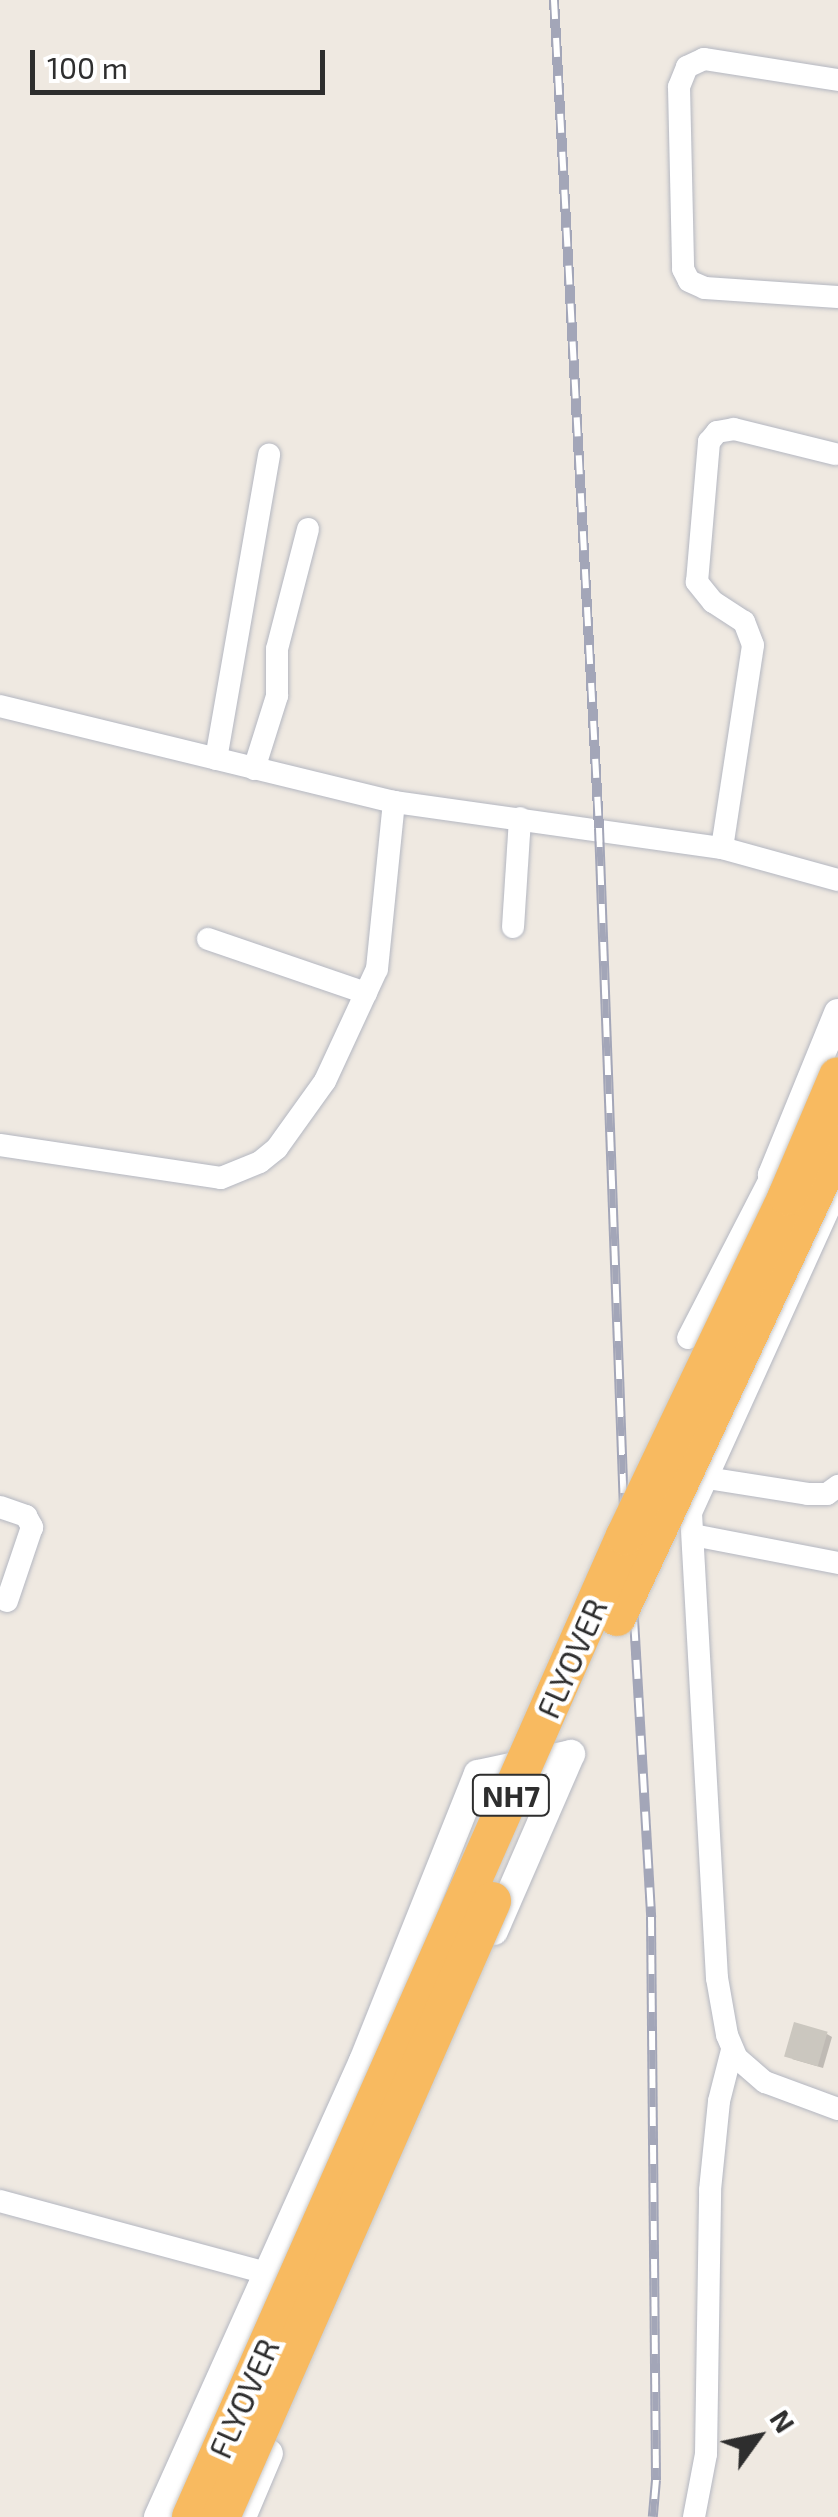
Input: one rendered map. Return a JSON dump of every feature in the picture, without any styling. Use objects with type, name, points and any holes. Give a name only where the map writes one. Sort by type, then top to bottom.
[{"type":"highway","name":"FLYOVER","points":[[191,2517],[625,1536],[787,1196],[838,1076]]},
{"type":"highway","name":"FLYOVER","points":[[221,2517],[632,1584],[694,1461],[838,1144]]},
{"type":"street","points":[[838,80],[704,59],[687,67],[679,86],[683,269],[689,281],[705,288],[838,298]]},
{"type":"street","points":[[722,848],[753,645],[744,622],[713,602],[697,582],[708,442],[717,432],[734,429],[835,454]]},
{"type":"street","points":[[216,760],[269,455]]},
{"type":"street","points":[[254,770],[278,696],[277,649],[308,529]]},
{"type":"street","points":[[0,706],[394,802],[722,848],[838,880]]},
{"type":"street","points":[[0,1145],[199,1178],[221,1178],[240,1172],[277,1148],[325,1081],[381,955],[382,884],[394,802]]},
{"type":"street","points":[[513,927],[520,818]]},
{"type":"street","points":[[208,939],[366,994]]},
{"type":"street","points":[[688,1338],[772,1175],[838,1013]]},
{"type":"street","points":[[694,2517],[706,2454],[710,2190],[718,2101],[732,2050],[717,1978],[691,1513],[836,1198],[772,1175]]},
{"type":"street","points":[[707,1478],[808,1494],[827,1494],[838,1486]]},
{"type":"street","points":[[0,1507],[26,1516],[32,1527],[7,1602]]},
{"type":"street","points":[[692,1535],[838,1563]]},
{"type":"street","points":[[158,2517],[363,2062],[478,1774],[571,1754],[242,2517]]},
{"type":"street","points":[[732,2050],[765,2082],[836,2100]]},
{"type":"street","points":[[0,2202],[266,2273]]},
{"type":"building","points":[[794,2022],[828,2032],[818,2066],[784,2057]]},
{"type":"railway","points":[[554,0],[599,828],[625,1536],[632,1584],[651,1917],[656,2480],[653,2517]]}]
